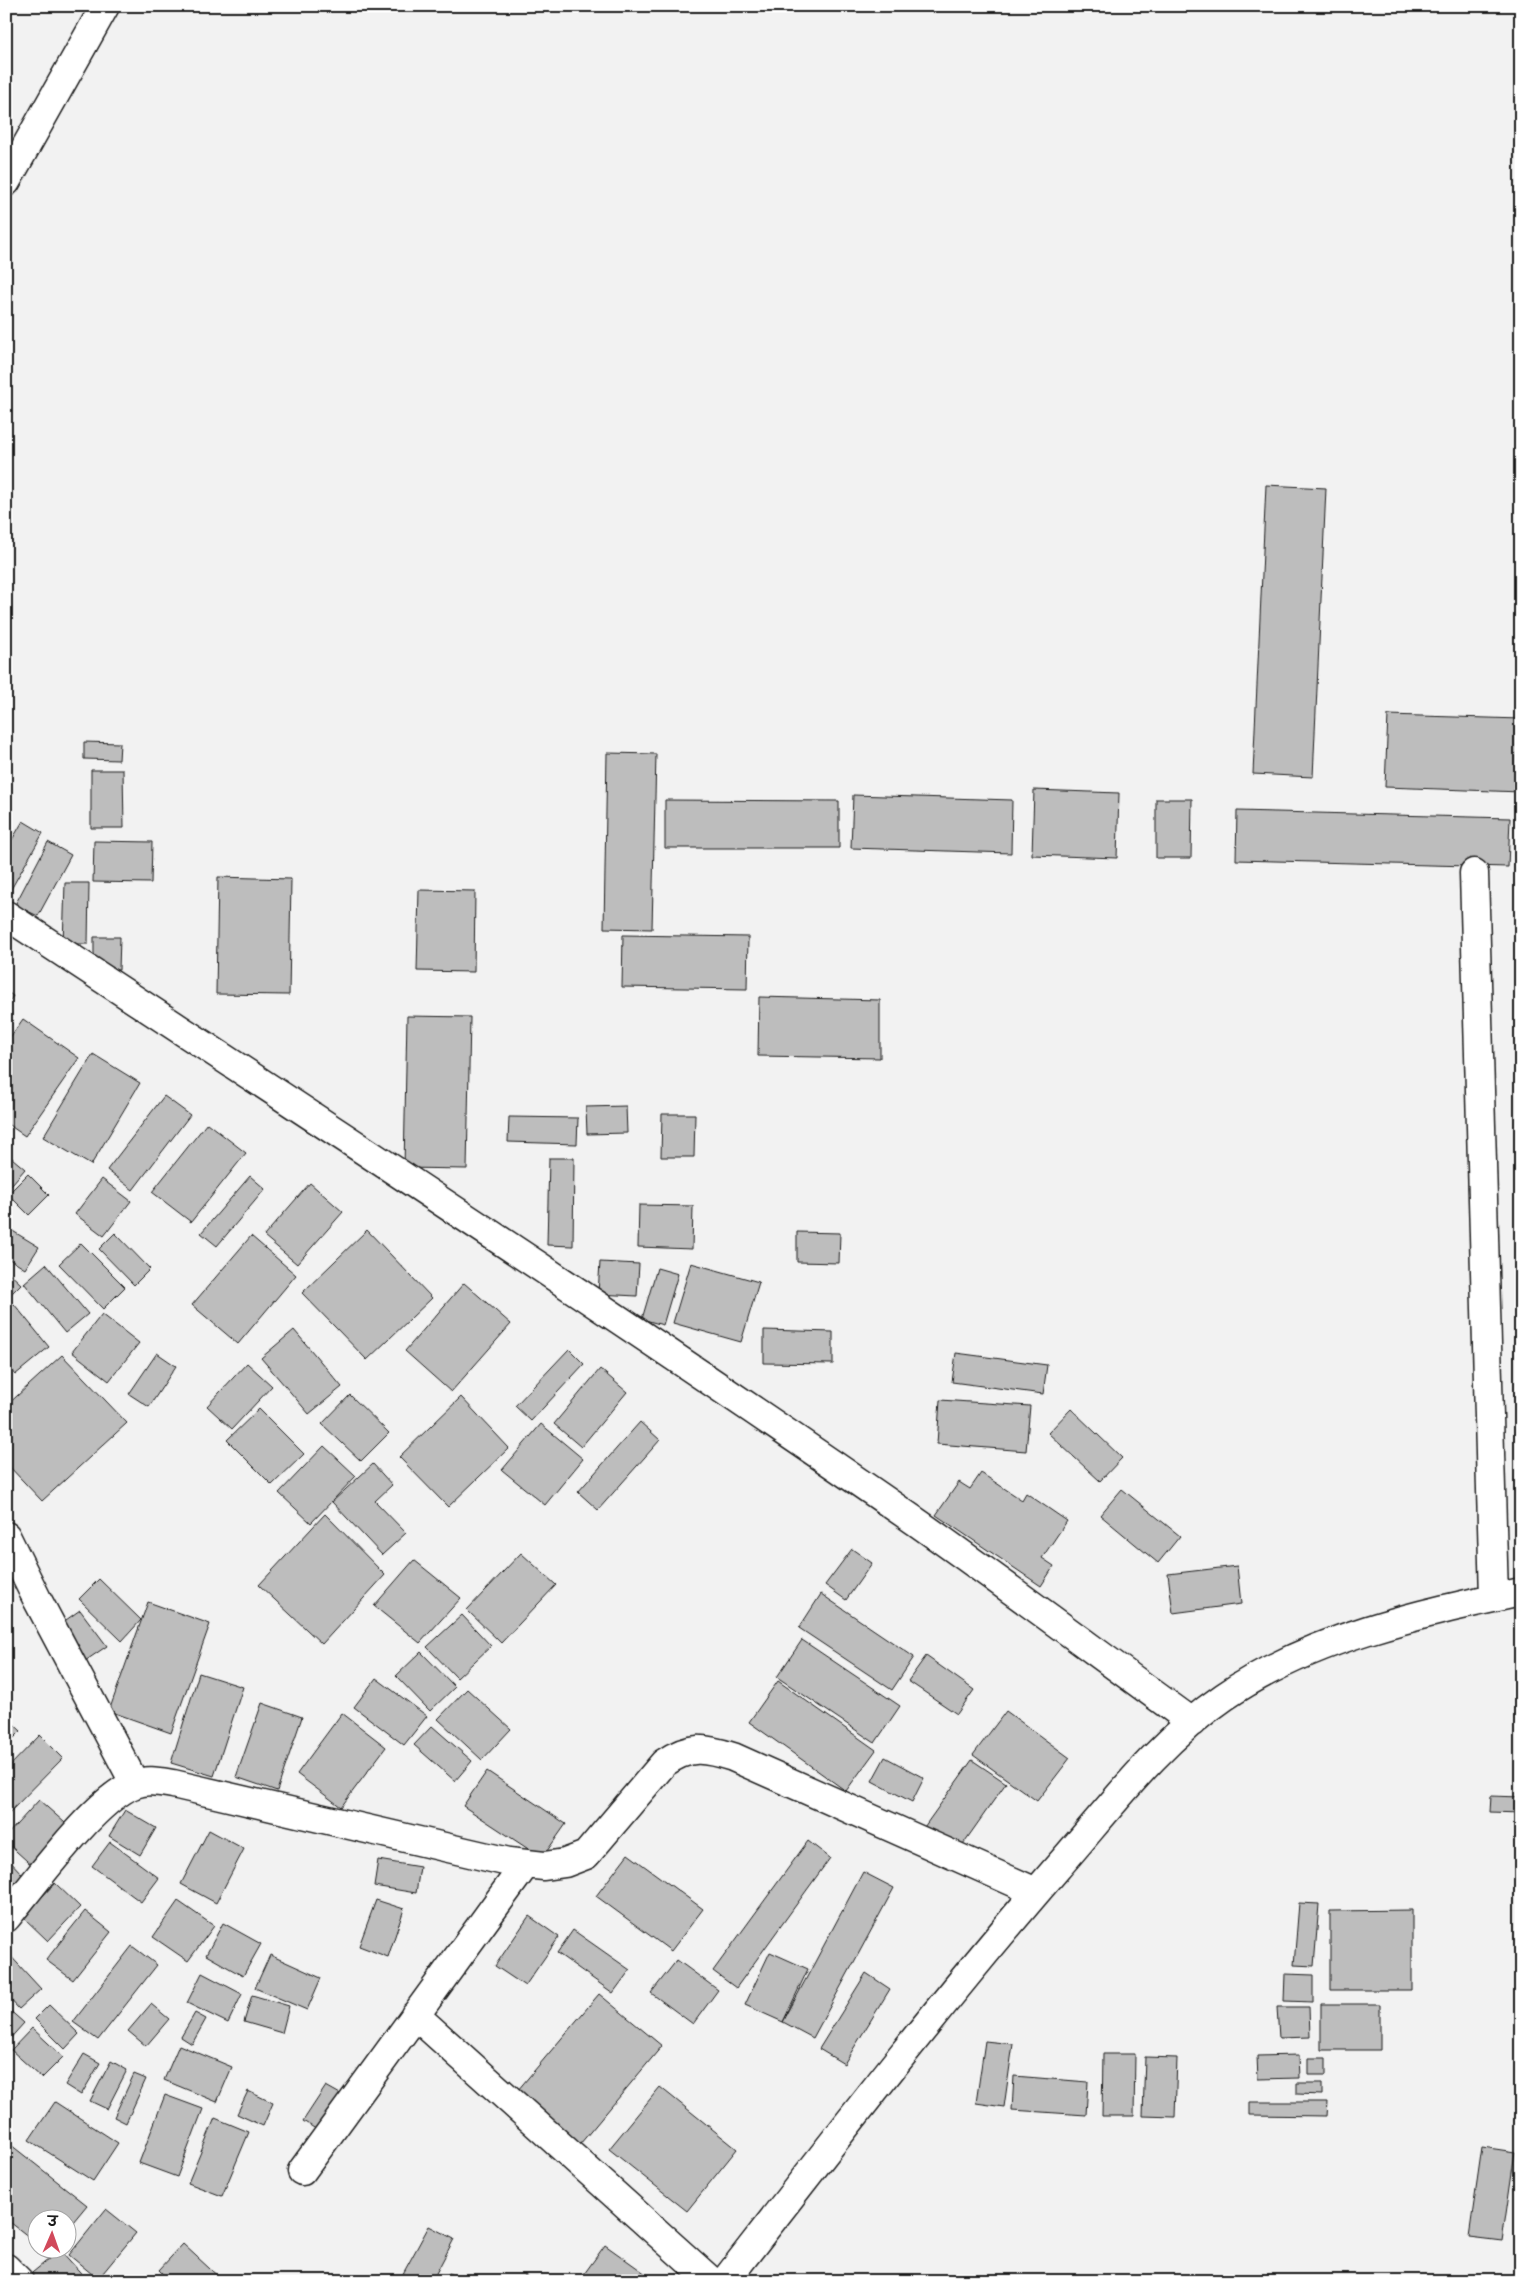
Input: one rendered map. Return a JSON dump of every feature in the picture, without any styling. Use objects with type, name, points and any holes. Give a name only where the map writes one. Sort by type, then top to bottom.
[{"type":"street","points":[[6,182],[105,6]]},
{"type":"street","points":[[1474,873],[1494,1598]]},
{"type":"street","points":[[6,915],[400,1173],[825,1459],[922,1526],[1192,1722]]},
{"type":"street","points":[[6,1536],[37,1599],[135,1784]]},
{"type":"street","points":[[725,2281],[918,2034],[1036,1892],[1151,1760],[1192,1722],[1224,1696],[1286,1662],[1352,1635],[1436,1610],[1521,1592]]},
{"type":"street","points":[[6,1918],[79,1830],[122,1791],[135,1784],[150,1781],[173,1784],[525,1865],[565,1863],[586,1855],[664,1763],[678,1754],[695,1749],[713,1751],[733,1757],[1036,1892]]},
{"type":"street","points":[[302,2171],[525,1865]]},
{"type":"street","points":[[415,2015],[711,2281]]},
{"type":"street","points":[[6,2268],[19,2281]]},
{"type":"building","points":[[1266,485],[1326,488],[1313,777],[1253,774]]},
{"type":"building","points":[[1388,715],[1521,719],[1521,792],[1385,787]]},
{"type":"building","points":[[84,742],[120,743],[119,760],[84,759]]},
{"type":"building","points":[[607,753],[656,754],[652,929],[604,928]]},
{"type":"building","points":[[91,770],[123,770],[124,828],[91,828]]},
{"type":"building","points":[[1034,790],[1119,793],[1117,858],[1032,855]]},
{"type":"building","points":[[853,795],[1012,800],[1011,853],[851,848]]},
{"type":"building","points":[[1156,799],[1192,799],[1191,858],[1156,858]]},
{"type":"building","points":[[665,800],[839,801],[839,848],[665,848]]},
{"type":"building","points":[[1237,811],[1510,818],[1508,867],[1236,860]]},
{"type":"building","points":[[23,821],[43,833],[6,898],[6,850]]},
{"type":"building","points":[[94,841],[152,842],[151,883],[93,882]]},
{"type":"building","points":[[48,842],[71,855],[38,916],[15,905]]},
{"type":"building","points":[[218,877],[291,879],[289,995],[216,994]]},
{"type":"building","points":[[65,883],[89,883],[88,944],[63,944]]},
{"type":"building","points":[[419,890],[475,891],[474,972],[417,971]]},
{"type":"building","points":[[623,935],[748,937],[747,989],[622,987]]},
{"type":"building","points":[[94,937],[120,937],[119,970],[94,970]]},
{"type":"building","points":[[6,991],[13,996],[6,1006]]},
{"type":"building","points":[[759,997],[880,1000],[880,1058],[758,1056]]},
{"type":"building","points":[[407,1016],[470,1017],[467,1169],[404,1168]]},
{"type":"building","points":[[23,1019],[79,1058],[25,1136],[6,1123],[6,1043]]},
{"type":"building","points":[[93,1054],[140,1083],[91,1165],[43,1137]]},
{"type":"building","points":[[164,1096],[190,1115],[133,1190],[107,1170]]},
{"type":"building","points":[[626,1106],[627,1133],[587,1134],[586,1107]]},
{"type":"building","points":[[662,1114],[695,1114],[694,1157],[661,1157]]},
{"type":"building","points":[[509,1117],[578,1118],[577,1144],[508,1142]]},
{"type":"building","points":[[207,1123],[246,1153],[191,1222],[152,1192]]},
{"type":"building","points":[[6,1153],[25,1169],[6,1191]]},
{"type":"building","points":[[549,1158],[574,1158],[573,1246],[547,1245]]},
{"type":"building","points":[[28,1174],[49,1195],[29,1215],[8,1194]]},
{"type":"building","points":[[250,1176],[265,1189],[217,1246],[201,1233]]},
{"type":"building","points":[[102,1179],[131,1201],[104,1236],[75,1214]]},
{"type":"building","points":[[310,1183],[343,1212],[297,1264],[264,1236]]},
{"type":"building","points":[[639,1205],[693,1206],[692,1249],[638,1247]]},
{"type":"building","points":[[6,1227],[39,1247],[25,1269],[6,1257]]},
{"type":"building","points":[[367,1230],[432,1298],[367,1360],[302,1293]]},
{"type":"building","points":[[797,1232],[840,1233],[839,1263],[797,1262]]},
{"type":"building","points":[[115,1233],[150,1269],[134,1285],[99,1249]]},
{"type":"building","points":[[251,1236],[296,1275],[238,1344],[192,1305]]},
{"type":"building","points":[[81,1243],[125,1287],[103,1309],[59,1264]]},
{"type":"building","points":[[600,1262],[639,1264],[637,1296],[598,1294]]},
{"type":"building","points":[[691,1263],[759,1282],[741,1342],[673,1323]]},
{"type":"building","points":[[46,1264],[88,1314],[65,1333],[24,1283]]},
{"type":"building","points":[[657,1268],[678,1274],[663,1325],[642,1319]]},
{"type":"building","points":[[6,1270],[21,1284],[6,1299]]},
{"type":"building","points":[[464,1283],[511,1324],[451,1392],[405,1351]]},
{"type":"building","points":[[14,1304],[49,1347],[15,1375],[6,1364],[6,1311]]},
{"type":"building","points":[[102,1314],[139,1343],[109,1381],[72,1352]]},
{"type":"building","points":[[294,1330],[342,1387],[309,1414],[261,1358]]},
{"type":"building","points":[[764,1330],[833,1332],[833,1364],[764,1363]]},
{"type":"building","points":[[569,1349],[584,1364],[531,1421],[515,1406]]},
{"type":"building","points":[[157,1353],[176,1366],[149,1407],[129,1394]]},
{"type":"building","points":[[956,1353],[1047,1365],[1043,1394],[952,1382]]},
{"type":"building","points":[[62,1355],[127,1423],[42,1501],[6,1463],[6,1406]]},
{"type":"building","points":[[247,1363],[272,1386],[232,1429],[207,1406]]},
{"type":"building","points":[[600,1369],[627,1392],[581,1447],[554,1424]]},
{"type":"building","points":[[350,1395],[389,1433],[361,1461],[322,1424]]},
{"type":"building","points":[[461,1397],[509,1448],[448,1507],[399,1457]]},
{"type":"building","points":[[940,1400],[1030,1406],[1026,1451],[937,1444]]},
{"type":"building","points":[[259,1409],[304,1454],[272,1485],[227,1440]]},
{"type":"building","points":[[1071,1409],[1122,1458],[1100,1481],[1048,1433]]},
{"type":"building","points":[[640,1422],[660,1440],[598,1510],[578,1492]]},
{"type":"building","points":[[541,1424],[583,1459],[545,1505],[502,1470]]},
{"type":"building","points":[[324,1446],[356,1476],[311,1523],[279,1493]]},
{"type":"building","points":[[373,1464],[392,1485],[375,1501],[406,1533],[382,1555],[332,1502]]},
{"type":"building","points":[[981,1473],[1022,1500],[1026,1493],[1067,1521],[1042,1558],[1054,1566],[1041,1586],[936,1515],[959,1482],[970,1489]]},
{"type":"building","points":[[1122,1489],[1180,1536],[1158,1563],[1100,1515]]},
{"type":"building","points":[[325,1514],[385,1575],[322,1644],[259,1585]]},
{"type":"building","points":[[852,1549],[872,1563],[846,1600],[825,1585]]},
{"type":"building","points":[[521,1553],[556,1585],[501,1643],[467,1610]]},
{"type":"building","points":[[414,1560],[461,1598],[420,1643],[374,1606]]},
{"type":"building","points":[[1237,1566],[1241,1604],[1173,1613],[1168,1574]]},
{"type":"building","points":[[99,1579],[141,1620],[122,1641],[79,1599]]},
{"type":"building","points":[[821,1594],[914,1657],[892,1690],[799,1628]]},
{"type":"building","points":[[148,1602],[210,1624],[171,1733],[109,1711]]},
{"type":"building","points":[[80,1610],[107,1646],[85,1661],[59,1625]]},
{"type":"building","points":[[462,1615],[491,1646],[457,1678],[427,1647]]},
{"type":"building","points":[[802,1640],[900,1706],[875,1743],[777,1677]]},
{"type":"building","points":[[421,1652],[455,1687],[430,1711],[396,1676]]},
{"type":"building","points":[[926,1656],[974,1690],[957,1714],[908,1681]]},
{"type":"building","points":[[199,1673],[243,1687],[214,1776],[171,1763]]},
{"type":"building","points":[[376,1678],[427,1716],[404,1745],[354,1707]]},
{"type":"building","points":[[778,1681],[876,1750],[846,1791],[749,1722]]},
{"type":"building","points":[[467,1689],[511,1729],[482,1760],[438,1719]]},
{"type":"building","points":[[262,1703],[302,1717],[277,1791],[236,1777]]},
{"type":"building","points":[[1006,1711],[1070,1758],[1037,1801],[973,1755]]},
{"type":"building","points":[[342,1713],[386,1747],[341,1807],[297,1774]]},
{"type":"building","points":[[6,1717],[21,1731],[6,1746]]},
{"type":"building","points":[[432,1726],[472,1761],[455,1781],[414,1745]]},
{"type":"building","points":[[40,1735],[63,1758],[6,1816],[6,1770]]},
{"type":"building","points":[[885,1757],[924,1778],[912,1802],[872,1781]]},
{"type":"building","points":[[972,1760],[1006,1783],[956,1854],[922,1830]]},
{"type":"building","points":[[487,1771],[566,1824],[542,1858],[463,1806]]},
{"type":"building","points":[[1491,1796],[1521,1797],[1521,1813],[1490,1812]]},
{"type":"building","points":[[39,1800],[73,1830],[37,1870],[6,1842],[6,1836]]},
{"type":"building","points":[[125,1810],[156,1828],[140,1855],[109,1836]]},
{"type":"building","points":[[209,1830],[244,1849],[216,1903],[181,1884]]},
{"type":"building","points":[[808,1841],[830,1858],[736,1988],[713,1971]]},
{"type":"building","points":[[110,1842],[159,1878],[141,1902],[92,1866]]},
{"type":"building","points":[[628,1854],[703,1909],[671,1951],[596,1896]]},
{"type":"building","points":[[6,1857],[24,1876],[6,1894]]},
{"type":"building","points":[[378,1860],[420,1867],[416,1893],[374,1886]]},
{"type":"building","points":[[863,1872],[894,1888],[813,2038],[783,2022]]},
{"type":"building","points":[[55,1883],[80,1907],[48,1941],[23,1917]]},
{"type":"building","points":[[376,1900],[404,1909],[388,1957],[359,1946]]},
{"type":"building","points":[[178,1901],[214,1926],[188,1961],[153,1937]]},
{"type":"building","points":[[1299,1903],[1319,1904],[1314,1966],[1294,1965]]},
{"type":"building","points":[[1412,1910],[1412,1990],[1330,1990],[1330,1911]]},
{"type":"building","points":[[85,1911],[111,1932],[73,1980],[46,1960]]},
{"type":"building","points":[[529,1916],[559,1937],[525,1986],[495,1966]]},
{"type":"building","points":[[223,1923],[261,1944],[243,1976],[206,1955]]},
{"type":"building","points":[[573,1930],[630,1970],[613,1993],[557,1953]]},
{"type":"building","points":[[132,1946],[157,1965],[98,2040],[73,2022]]},
{"type":"building","points":[[6,1951],[41,1989],[19,2009],[6,1995]]},
{"type":"building","points":[[770,1952],[808,1969],[783,2022],[745,2005]]},
{"type":"building","points":[[270,1955],[321,1978],[307,2010],[255,1988]]},
{"type":"building","points":[[677,1960],[718,1990],[693,2024],[651,1993]]},
{"type":"building","points":[[202,1973],[242,1994],[228,2023],[187,2003]]},
{"type":"building","points":[[866,1973],[890,1989],[844,2064],[819,2049]]},
{"type":"building","points":[[1285,1974],[1313,1975],[1313,2002],[1284,2001]]},
{"type":"building","points":[[599,1994],[662,2046],[575,2150],[512,2097]]},
{"type":"building","points":[[252,1995],[289,2006],[282,2033],[244,2022]]},
{"type":"building","points":[[151,2004],[169,2019],[146,2046],[128,2031]]},
{"type":"building","points":[[1321,2004],[1380,2004],[1380,2050],[1321,2050]]},
{"type":"building","points":[[49,2005],[79,2034],[65,2049],[35,2019]]},
{"type":"building","points":[[6,2007],[24,2023],[6,2043]]},
{"type":"building","points":[[1277,2007],[1309,2007],[1310,2037],[1279,2038]]},
{"type":"building","points":[[195,2013],[206,2019],[192,2044],[181,2037]]},
{"type":"building","points":[[32,2028],[63,2057],[42,2078],[11,2050]]},
{"type":"building","points":[[985,2041],[1013,2044],[1004,2107],[976,2103]]},
{"type":"building","points":[[179,2045],[232,2067],[217,2102],[164,2080]]},
{"type":"building","points":[[84,2054],[100,2063],[81,2095],[65,2085]]},
{"type":"building","points":[[1103,2054],[1135,2054],[1134,2116],[1102,2116]]},
{"type":"building","points":[[1299,2055],[1300,2078],[1258,2079],[1257,2056]]},
{"type":"building","points":[[1145,2057],[1177,2058],[1175,2117],[1143,2116]]},
{"type":"building","points":[[1308,2058],[1326,2058],[1326,2075],[1308,2075]]},
{"type":"building","points":[[111,2061],[127,2070],[107,2109],[90,2101]]},
{"type":"building","points":[[134,2074],[146,2079],[126,2123],[114,2117]]},
{"type":"building","points":[[1014,2076],[1088,2082],[1086,2115],[1012,2110]]},
{"type":"building","points":[[1297,2083],[1322,2083],[1322,2095],[1297,2094]]},
{"type":"building","points":[[326,2086],[342,2095],[319,2131],[303,2121]]},
{"type":"building","points":[[660,2087],[737,2149],[687,2211],[609,2149]]},
{"type":"building","points":[[248,2091],[273,2103],[263,2126],[237,2114]]},
{"type":"building","points":[[165,2095],[203,2109],[177,2177],[139,2163]]},
{"type":"building","points":[[55,2102],[118,2143],[93,2181],[29,2140]]},
{"type":"building","points":[[1249,2102],[1328,2102],[1327,2116],[1249,2115]]},
{"type":"building","points":[[215,2118],[249,2132],[222,2196],[188,2183]]},
{"type":"building","points":[[6,2141],[87,2205],[78,2216],[78,2210],[28,2210],[28,2236],[6,2219]]},
{"type":"building","points":[[1482,2147],[1515,2152],[1502,2241],[1469,2237]]},
{"type":"building","points":[[106,2209],[136,2233],[98,2279],[75,2260],[78,2260],[78,2244]]},
{"type":"building","points":[[429,2226],[454,2239],[432,2281],[399,2281]]},
{"type":"building","points":[[183,2244],[223,2281],[170,2281],[159,2270]]},
{"type":"building","points":[[605,2245],[653,2279],[652,2281],[579,2281]]},
{"type":"building","points":[[48,2260],[69,2260],[88,2281],[31,2281],[27,2277]]},
{"type":"building","points":[[449,2273],[463,2281],[444,2281]]},
{"type":"building","points":[[525,2275],[533,2281],[521,2281]]}]
